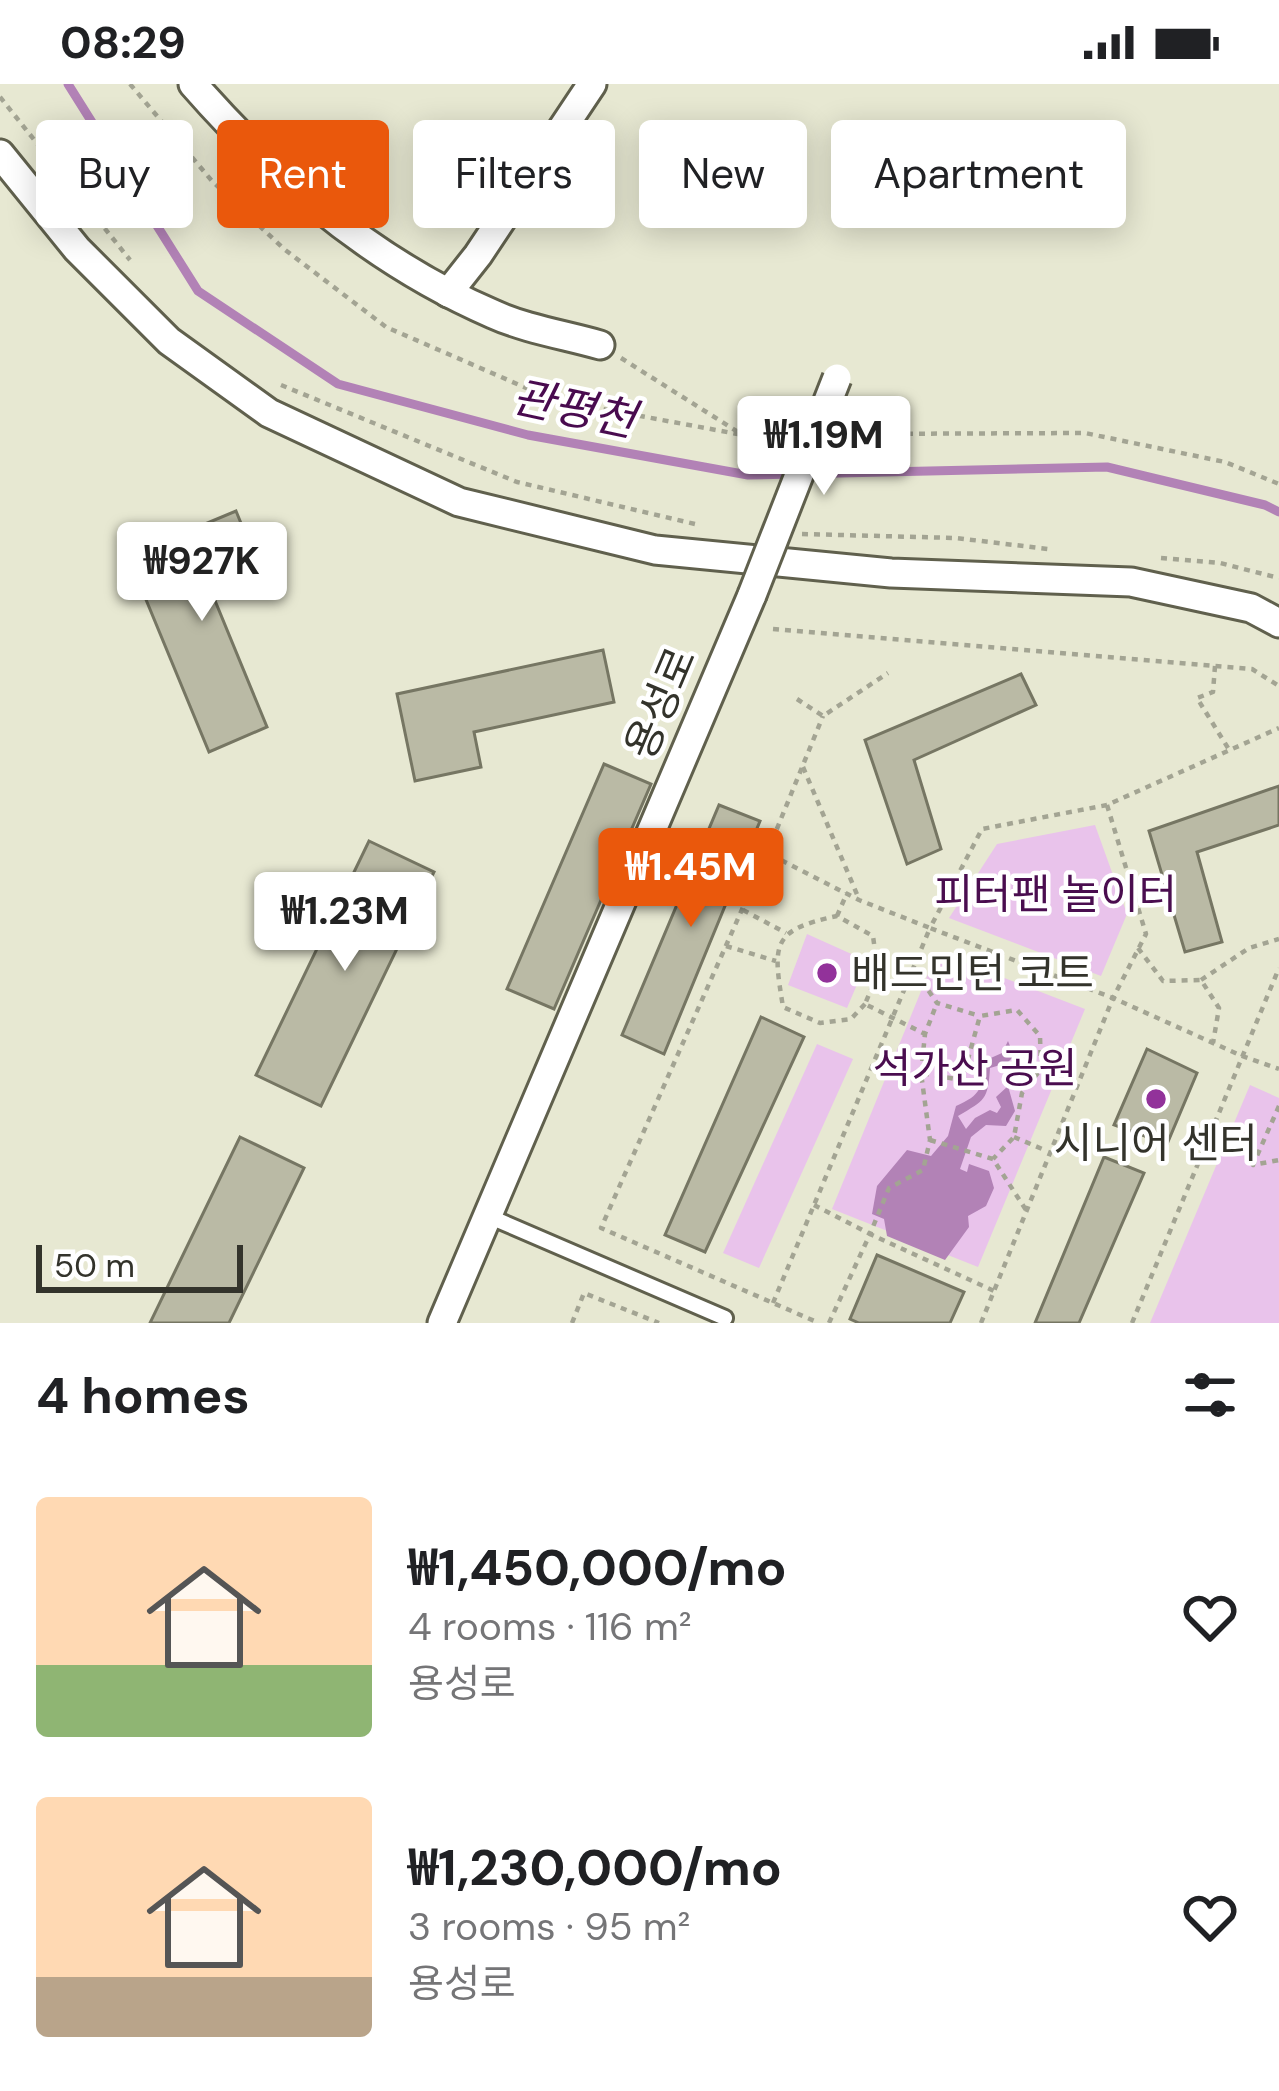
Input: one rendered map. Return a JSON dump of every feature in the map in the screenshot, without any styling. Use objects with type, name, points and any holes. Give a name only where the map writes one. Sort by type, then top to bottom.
[{"type":"street","points":[[193,84],[295,185],[364,243],[498,317],[601,344]]},
{"type":"street","points":[[448,293],[592,84]]},
{"type":"street","points":[[0,154],[77,249],[169,341],[269,413],[458,502],[655,550],[890,573],[1131,583],[1251,608],[1279,623]]},
{"type":"street","name":"용성로","points":[[442,1323],[752,595],[837,378]]},
{"type":"lane","points":[[488,1216],[725,1318]]},
{"type":"path","points":[[130,84],[212,181],[284,249],[386,327],[554,400],[743,435],[788,435]]},
{"type":"path","points":[[0,97],[140,273]]},
{"type":"path","points":[[601,344],[743,435]]},
{"type":"path","points":[[279,385],[517,482],[710,528]]},
{"type":"path","points":[[833,434],[1085,433],[1225,462],[1279,484]]},
{"type":"path","points":[[798,534],[956,538],[1063,551]]},
{"type":"path","points":[[1153,558],[1220,563],[1279,578]]},
{"type":"path","points":[[773,629],[1252,669],[1279,686]]},
{"type":"path","points":[[1215,666],[1213,692],[1197,698],[1228,748]]},
{"type":"path","points":[[819,1323],[601,1228],[824,716],[888,673]]},
{"type":"path","points":[[796,699],[824,716]]},
{"type":"path","points":[[773,1303],[930,928],[982,829],[1107,805],[1279,728]]},
{"type":"path","points":[[803,767],[860,900]]},
{"type":"path","points":[[981,1323],[1113,998],[1146,934],[1107,805]]},
{"type":"path","points":[[767,853],[860,900],[1113,998],[1279,1069]]},
{"type":"path","points":[[837,916],[847,893]]},
{"type":"path","points":[[742,910],[786,933]]},
{"type":"path","points":[[837,916],[873,936],[878,973],[865,1004],[851,1019],[820,1023],[783,1007],[776,961],[786,933],[801,923],[837,916]]},
{"type":"path","points":[[1138,948],[1163,981],[1202,980],[1249,948],[1279,939]]},
{"type":"path","points":[[726,946],[776,961]]},
{"type":"path","points":[[913,968],[937,1004],[980,1016],[1016,1010],[1040,1036],[1041,1069],[1022,1093],[1014,1137],[993,1159]]},
{"type":"path","points":[[1132,1323],[1279,968]]},
{"type":"path","points":[[1202,980],[1219,1008],[1213,1043]]},
{"type":"path","points":[[865,1004],[925,1034]]},
{"type":"path","points":[[829,1323],[889,1188],[923,1170],[930,1140],[921,1073],[925,1034],[937,1004]]},
{"type":"path","points":[[921,1073],[962,1080],[980,1016]]},
{"type":"path","points":[[1279,1106],[1253,1165],[1279,1160]]},
{"type":"path","points":[[1014,1137],[1050,1153]]},
{"type":"path","points":[[930,1140],[993,1159],[1026,1211]]},
{"type":"path","points":[[814,1205],[994,1291]]},
{"type":"path","points":[[572,1323],[584,1293],[659,1323]]},
{"type":"green space","name":"피터팬 놀이터","points":[[1095,825],[1127,914],[1101,976],[949,918],[997,844]]},
{"type":"green space","name":"배드민턴 코트","points":[[807,934],[867,961],[847,1008],[788,985]]},
{"type":"green space","name":"석가산 공원","points":[[937,952],[1085,1009],[978,1267],[832,1209]]},
{"type":"green space","points":[[817,1044],[853,1059],[759,1268],[723,1253]]},
{"type":"green space","points":[[1250,1085],[1279,1098],[1279,1323],[1150,1323]]},
{"type":"shaded area","points":[[1008,1041],[1014,1056],[990,1068],[983,1098],[958,1116],[966,1129],[990,1110],[997,1113],[1001,1107],[996,1097],[1008,1086],[1015,1111],[1006,1126],[986,1125],[971,1137],[960,1169],[967,1172],[969,1164],[989,1171],[994,1188],[986,1206],[968,1216],[969,1227],[945,1260],[887,1236],[884,1219],[872,1214],[877,1186],[907,1150],[931,1156],[948,1136],[956,1106],[979,1090],[984,1061],[1002,1053]]},
{"type":"building","points":[[236,511],[258,565],[209,586],[267,727],[209,752],[128,556]]},
{"type":"building","points":[[603,650],[614,702],[474,732],[481,767],[415,781],[397,694]]},
{"type":"building","points":[[1021,674],[1036,705],[914,760],[941,849],[907,864],[865,740]]},
{"type":"building","points":[[604,764],[651,784],[554,1009],[507,989]]},
{"type":"building","points":[[1279,786],[1279,825],[1197,852],[1222,942],[1185,952],[1149,831]]},
{"type":"building","points":[[719,805],[760,821],[664,1054],[622,1035]]},
{"type":"building","points":[[369,841],[434,872],[321,1106],[256,1075]]},
{"type":"building","points":[[761,1017],[804,1037],[705,1252],[665,1235]]},
{"type":"building","name":"시니어 센터","points":[[1147,1049],[1197,1073],[1167,1144],[1114,1125]]},
{"type":"building","points":[[240,1137],[304,1168],[229,1323],[150,1323]]},
{"type":"building","points":[[1104,1157],[1144,1173],[1079,1323],[1035,1323]]},
{"type":"building","points":[[877,1255],[964,1292],[950,1323],[859,1323],[850,1319]]},
{"type":"waterway","name":"관평천","points":[[68,84],[198,291],[338,384],[528,435],[748,475],[1107,467],[1279,512]]},
{"type":"place","name":"배드민턴 코트","points":[[827,973]]},
{"type":"place","name":"시니어 센터","points":[[1156,1099]]}]
